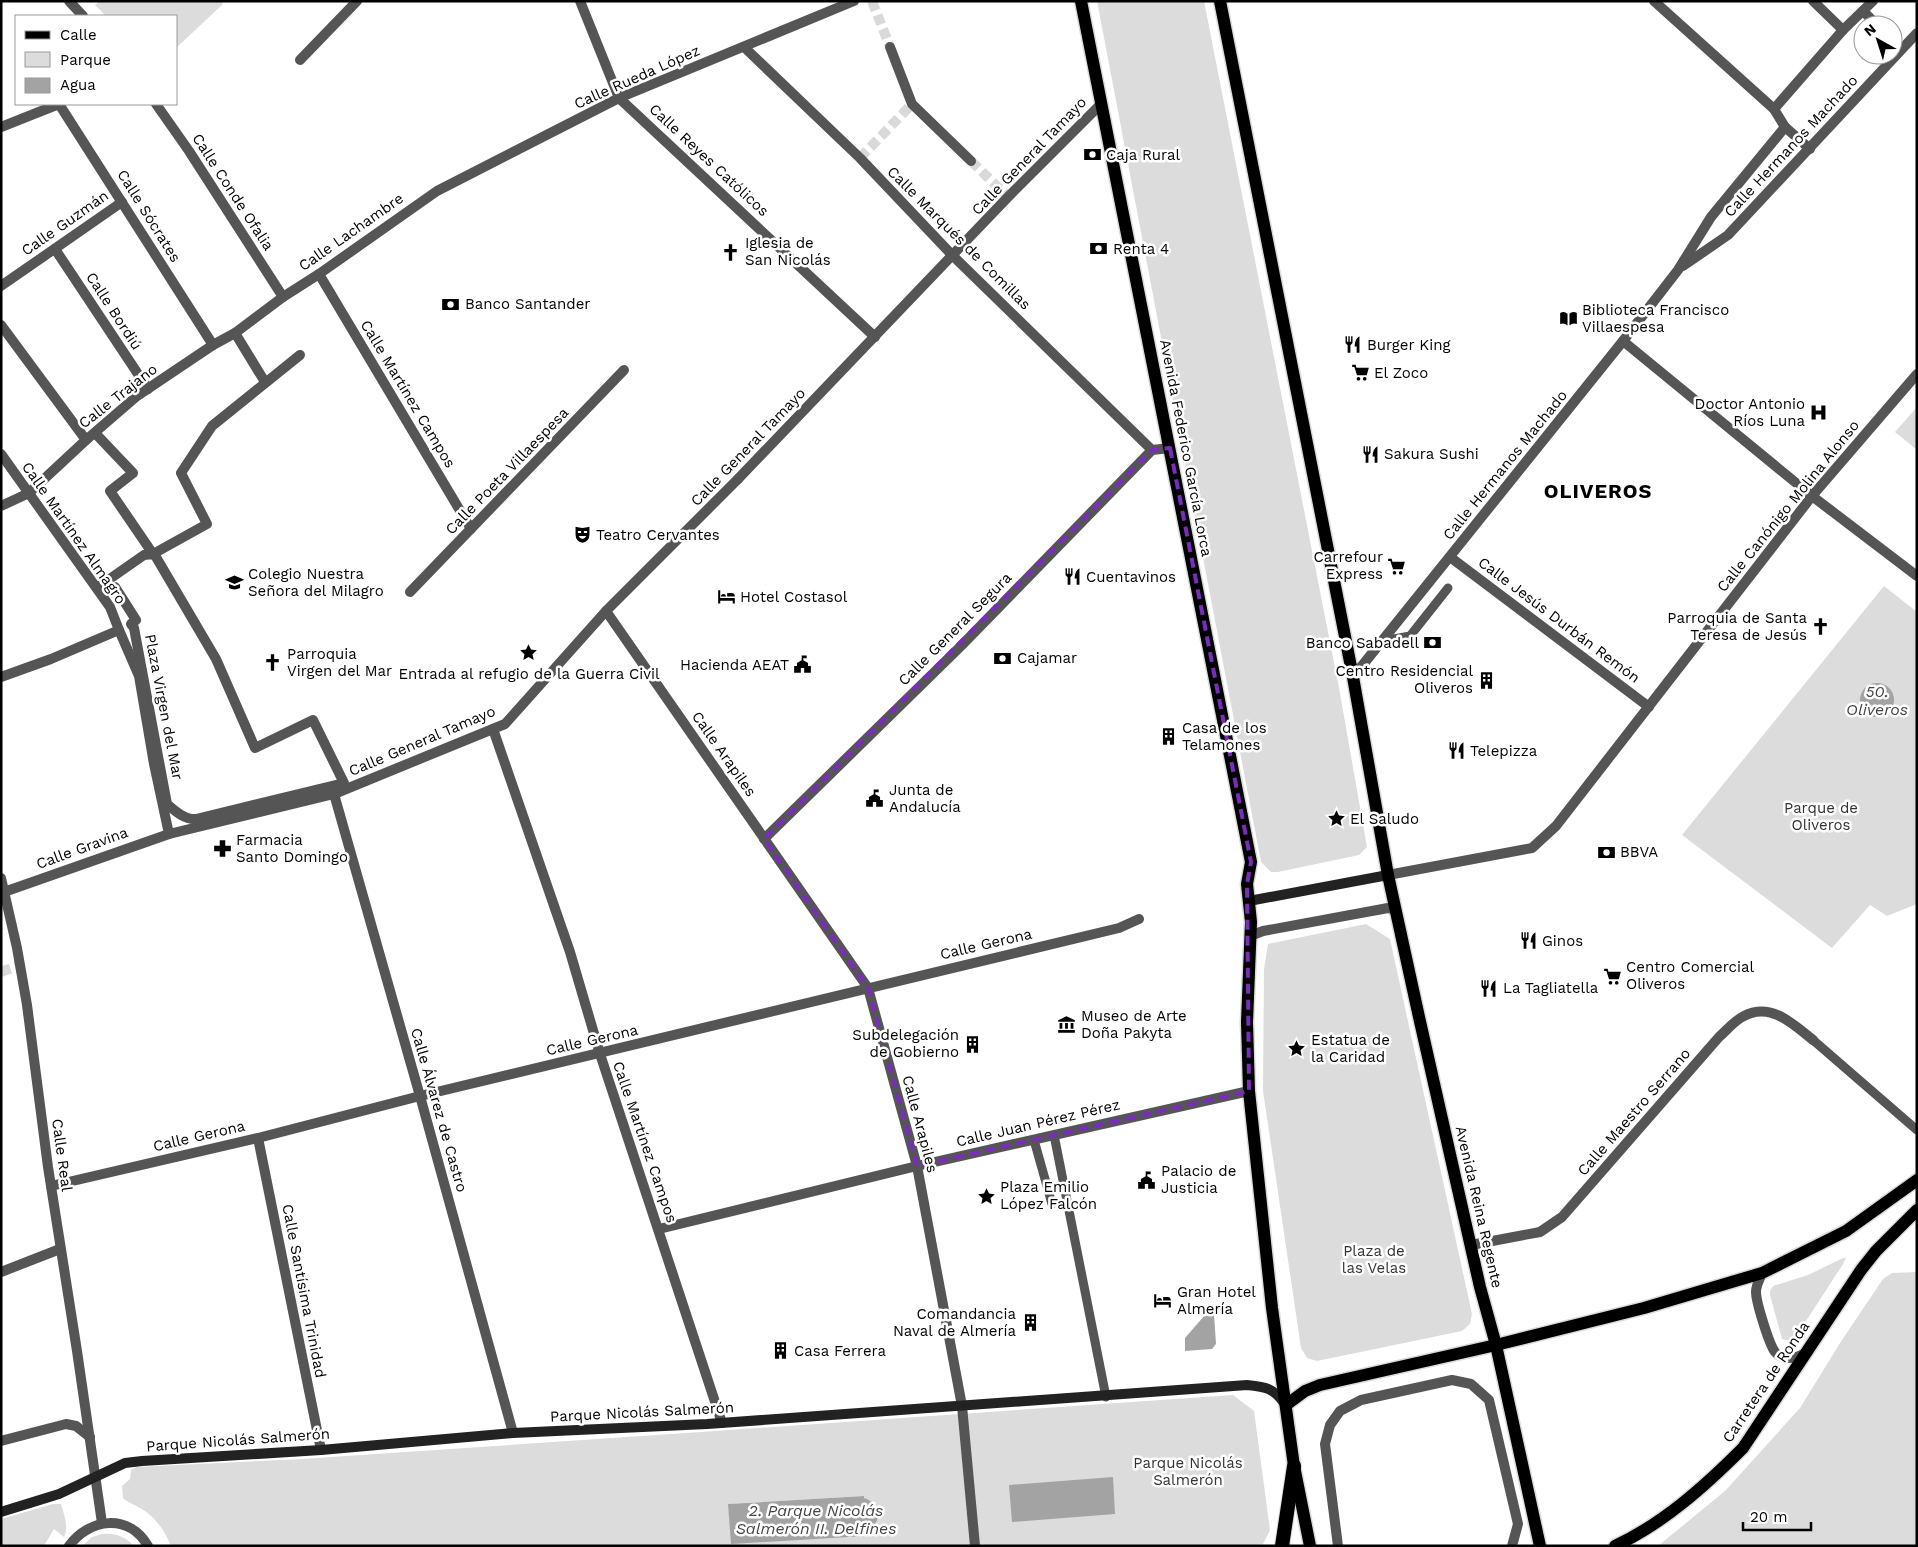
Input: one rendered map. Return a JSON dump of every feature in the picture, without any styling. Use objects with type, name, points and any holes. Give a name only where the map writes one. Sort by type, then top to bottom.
[{"type":"highway","points":[[1282,1546],[1294,1466]]},
{"type":"main road","name":"Avenida Federico García Lorca","points":[[1081,1],[1251,862],[1247,884],[1249,901]]},
{"type":"main road","points":[[1220,1],[1352,677],[1388,875],[1249,901],[1250,936],[1247,1022],[1249,1091],[1272,1308],[1294,1466],[1310,1546]]},
{"type":"main road","name":"Avenida Reina Regente","points":[[1388,875],[1540,1546]]},
{"type":"main road","points":[[1286,1405],[1305,1391],[1320,1385],[1496,1345],[1644,1308],[1762,1273],[1846,1231],[1917,1180]]},
{"type":"main road","name":"Carretera de Ronda","points":[[1615,1546],[1645,1530],[1674,1510],[1723,1468],[1743,1448],[1861,1270],[1876,1251],[1917,1210]]},
{"type":"main road","name":"Parque Nicolás Salmerón","points":[[1,1512],[59,1494],[125,1463],[142,1461],[321,1450],[513,1433],[722,1423],[1247,1385],[1267,1387],[1278,1394],[1286,1405]]},
{"type":"street","points":[[69,1],[82,15]]},
{"type":"street","points":[[300,60],[357,1]]},
{"type":"street","name":"Calle Reyes Católicos","points":[[580,1],[619,98],[875,337]]},
{"type":"street","name":"Calle Rueda López","points":[[437,191],[619,98],[854,1]]},
{"type":"street","name":"Calle Hermanos Machado","points":[[1352,677],[1383,641],[1623,341],[1678,270],[1711,217],[1785,127],[1774,109],[1654,1]]},
{"type":"street","points":[[1813,1],[1844,30]]},
{"type":"street","points":[[1774,109],[1844,30],[1873,1]]},
{"type":"street","points":[[1864,11],[1868,15]]},
{"type":"street","name":"Calle Hermanos Machado","points":[[1903,48],[1917,34]]},
{"type":"street","name":"Calle Marqués de Comillas","points":[[744,47],[860,158],[953,256],[1152,450]]},
{"type":"street","points":[[890,47],[912,104],[971,161]]},
{"type":"street","name":"Calle Hermanos Machado","points":[[1678,270],[1728,235],[1887,65]]},
{"type":"street","name":"Calle General Tamayo","points":[[334,794],[505,724],[606,610],[738,479],[1008,197],[1101,104]]},
{"type":"street","points":[[1,127],[56,105]]},
{"type":"street","name":"Calle Sócrates","points":[[60,105],[213,345]]},
{"type":"street","name":"Calle Conde Ofalia","points":[[157,105],[189,151],[282,297]]},
{"type":"street","points":[[1785,127],[1810,149]]},
{"type":"street","name":"Calle Lachambre","points":[[282,297],[319,274],[437,191]]},
{"type":"street","name":"Calle Guzmán","points":[[1,286],[122,202]]},
{"type":"street","name":"Calle Bordiú","points":[[55,249],[148,389]]},
{"type":"street","name":"Calle Martínez Campos","points":[[319,274],[471,529]]},
{"type":"street","name":"Calle Trajano","points":[[1,506],[29,493],[86,440],[148,389],[213,345],[235,333],[282,297]]},
{"type":"street","points":[[1,325],[86,440]]},
{"type":"street","points":[[235,333],[265,382]]},
{"type":"street","points":[[1623,341],[1812,496],[1917,576]]},
{"type":"street","points":[[95,433],[133,473],[110,491],[153,554],[207,524],[181,473],[212,426],[300,355]]},
{"type":"street","name":"Calle Poeta Villaespesa","points":[[410,592],[624,370]]},
{"type":"street","name":"Calle Canónigo Molina Alonso","points":[[1388,875],[1532,848],[1556,826],[1812,496],[1917,374]]},
{"type":"street","points":[[1152,450],[1170,448]]},
{"type":"street","name":"Calle General Segura","points":[[764,839],[961,646],[1152,450]]},
{"type":"street","name":"Calle Martínez Almagro","points":[[1,454],[110,607],[139,676],[154,764],[169,834]]},
{"type":"street","name":"Plaza Virgen del Mar","points":[[153,554],[214,655],[255,748],[313,720],[344,783],[190,820],[167,804],[136,637],[131,624],[136,620],[115,587],[108,591],[101,585],[144,555],[153,554]]},
{"type":"street","name":"Calle Jesús Durbán Remón","points":[[1450,557],[1649,706]]},
{"type":"street","name":"Calle Arapiles","points":[[606,610],[868,988],[917,1166],[962,1406],[975,1546]]},
{"type":"street","points":[[1,677],[51,659],[119,630]]},
{"type":"street","name":"Calle Martínez Campos","points":[[493,729],[570,952],[600,1054],[722,1423]]},
{"type":"street","points":[[169,834],[334,794]]},
{"type":"street","name":"Calle Álvarez de Castro","points":[[334,794],[513,1433]]},
{"type":"street","name":"Calle Gravina","points":[[4,892],[169,834]]},
{"type":"street","name":"Calle Real","points":[[1,878],[17,948],[25,997],[60,1249],[102,1523]]},
{"type":"street","points":[[1250,936],[1263,931],[1388,908],[1396,910]]},
{"type":"street","name":"Calle Gerona","points":[[51,1186],[258,1138],[420,1096],[1119,928],[1139,919]]},
{"type":"street","name":"Calle Maestro Serrano","points":[[1471,1245],[1540,1232],[1562,1218],[1719,1036],[1743,1016],[1766,1011],[1785,1018],[1813,1040]]},
{"type":"street","name":"Calle Juan Pérez Pérez","points":[[658,1228],[917,1166],[1249,1091]]},
{"type":"street","name":"Calle Santísima Trinidad","points":[[258,1138],[321,1450]]},
{"type":"street","points":[[1,1272],[60,1249]]},
{"type":"street","points":[[1762,1273],[1756,1292],[1760,1312],[1775,1352],[1793,1359],[1804,1354]]},
{"type":"street","points":[[1338,1546],[1325,1444],[1330,1425],[1340,1411],[1361,1400],[1452,1380],[1471,1384],[1490,1400],[1518,1524],[1512,1546]]},
{"type":"street","points":[[1,1441],[66,1424],[76,1426],[90,1437]]},
{"type":"street","points":[[69,1546],[83,1531],[102,1523],[116,1523],[130,1528],[142,1537],[148,1546]]},
{"type":"lane","points":[[1383,641],[1410,636],[1448,588]]},
{"type":"lane","points":[[1813,1040],[1917,1130]]},
{"type":"lane","points":[[1054,1135],[1106,1396]]},
{"type":"lane","points":[[1034,1140],[1052,1204]]},
{"type":"highlighted area","points":[[1170,448],[1251,862],[1247,884],[1249,1091],[917,1166],[868,988],[764,839],[1152,450]]},
{"type":"green space","points":[[100,1],[221,1],[223,4],[178,46],[178,15],[105,15],[95,5]]},
{"type":"green space","points":[[1097,1],[1204,1],[1339,688],[1367,847],[1359,855],[1278,872],[1271,872],[1261,862]]},
{"type":"green space","points":[[1917,407],[1917,450],[1895,432]]},
{"type":"green space","name":"Parque de Oliveros","points":[[1884,586],[1917,612],[1917,904],[1887,916],[1870,905],[1832,948],[1682,835]]},
{"type":"green space","name":"Plaza de las Velas","points":[[1366,924],[1390,939],[1472,1314],[1470,1324],[1462,1331],[1317,1361],[1307,1358],[1301,1348],[1263,1091],[1264,969],[1268,944]]},
{"type":"green space","points":[[1846,1258],[1843,1264],[1795,1338],[1791,1341],[1782,1339],[1770,1295],[1773,1286],[1808,1275]]},
{"type":"green space","points":[[1917,1272],[1917,1546],[1658,1546],[1725,1491],[1800,1408],[1840,1343],[1883,1279],[1892,1273]]},
{"type":"green space","name":"Parque Nicolás Salmerón","points":[[1233,1395],[1254,1411],[1270,1530],[1262,1546],[171,1546],[155,1520],[123,1498],[122,1486],[130,1479],[131,1470],[136,1467],[302,1459]],"holes":[[[863,1496],[873,1504],[879,1512],[878,1519],[874,1525],[865,1531],[728,1504]]]},
{"type":"green space","points":[[53,1504],[61,1504],[65,1516],[64,1537],[54,1529],[44,1546],[1,1546],[1,1519]]},
{"type":"green space","points":[[102,1534],[119,1536],[134,1546],[82,1546],[92,1537]]},
{"type":"water","name":"50. Oliveros","points":[[1877,683],[1889,688],[1894,700],[1889,712],[1877,717],[1865,712],[1860,700],[1865,688]]},
{"type":"water","points":[[1214,1314],[1216,1344],[1212,1349],[1185,1351],[1185,1338],[1205,1315]]},
{"type":"water","points":[[1113,1477],[1115,1514],[1012,1522],[1009,1485]]},
{"type":"water","name":"2. Parque Nicolás Salmerón II. Delfines","points":[[864,1496],[864,1498],[875,1505],[878,1514],[875,1524],[865,1531],[865,1536],[731,1544],[728,1504]]},
{"type":"tunnel","points":[[872,1],[890,47]]},
{"type":"tunnel","points":[[860,158],[912,104]]},
{"type":"tunnel","points":[[971,161],[1008,197]]},
{"type":"tunnel","points":[[1,972],[20,965]]},
{"type":"place","name":"Caja Rural","points":[[1092,155]]},
{"type":"place","name":"Renta 4","points":[[1099,249]]},
{"type":"place","name":"Iglesia de San Nicolás","points":[[731,252]]},
{"type":"place","name":"Banco Santander","points":[[451,304]]},
{"type":"place","name":"Biblioteca Francisco Villaespesa","points":[[1568,319]]},
{"type":"place","name":"Burger King","points":[[1353,345]]},
{"type":"place","name":"El Zoco","points":[[1360,373]]},
{"type":"place","name":"Doctor Antonio Ríos Luna","points":[[1819,413]]},
{"type":"place","name":"Sakura Sushi","points":[[1370,454]]},
{"type":"place","name":"Teatro Cervantes","points":[[582,535]]},
{"type":"place","name":"Carrefour Express","points":[[1397,566]]},
{"type":"place","name":"Cuentavinos","points":[[1072,577]]},
{"type":"place","name":"Colegio Nuestra Señora del Milagro","points":[[234,583]]},
{"type":"place","name":"Hotel Costasol","points":[[726,597]]},
{"type":"place","name":"Parroquia de Santa Teresa de Jesús","points":[[1821,627]]},
{"type":"place","name":"Banco Sabadell","points":[[1433,643]]},
{"type":"place","name":"Entrada al refugio de la Guerra Civil","points":[[529,653]]},
{"type":"place","name":"Cajamar","points":[[1003,658]]},
{"type":"place","name":"Parroquia Virgen del Mar","points":[[273,663]]},
{"type":"place","name":"Hacienda AEAT","points":[[803,665]]},
{"type":"place","name":"Centro Residencial Oliveros","points":[[1487,680]]},
{"type":"place","name":"Casa de los Telamones","points":[[1168,737]]},
{"type":"place","name":"Telepizza","points":[[1456,751]]},
{"type":"place","name":"Junta de Andalucía","points":[[875,799]]},
{"type":"place","name":"El Saludo","points":[[1336,819]]},
{"type":"place","name":"Farmacia Santo Domingo","points":[[222,849]]},
{"type":"place","name":"BBVA","points":[[1606,852]]},
{"type":"place","name":"Ginos","points":[[1528,941]]},
{"type":"place","name":"Centro Comercial Oliveros","points":[[1612,976]]},
{"type":"place","name":"La Tagliatella","points":[[1489,988]]},
{"type":"place","name":"Museo de Arte Doña Pakyta","points":[[1067,1025]]},
{"type":"place","name":"Subdelegación de Gobierno","points":[[973,1044]]},
{"type":"place","name":"Estatua de la Caridad","points":[[1297,1049]]},
{"type":"place","name":"Palacio de Justicia","points":[[1147,1180]]},
{"type":"place","name":"Plaza Emilio López Falcón","points":[[986,1196]]},
{"type":"place","name":"Gran Hotel Almería","points":[[1163,1301]]},
{"type":"place","name":"Comandancia Naval de Almería","points":[[1030,1323]]},
{"type":"place","name":"Casa Ferrera","points":[[780,1351]]},
{"type":"district","name":"OLIVEROS","points":[[1598,491]]}]
